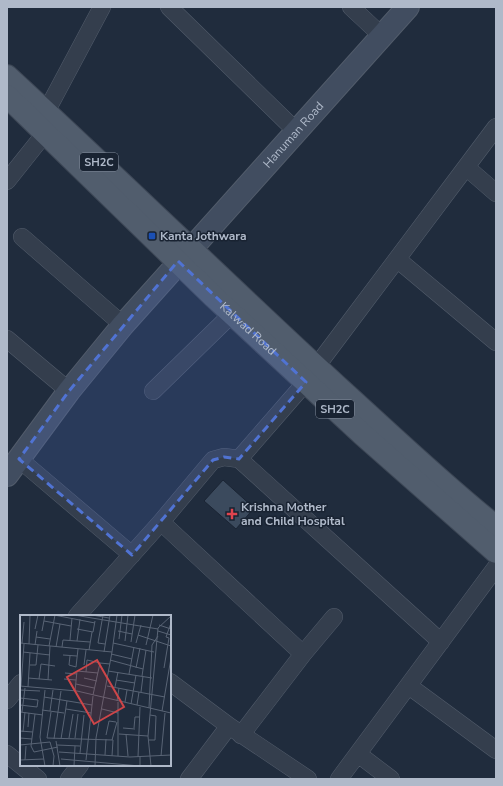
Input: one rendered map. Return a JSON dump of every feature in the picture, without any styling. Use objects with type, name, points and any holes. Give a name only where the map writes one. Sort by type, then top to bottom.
[{"type":"main road","name":"Kalwad Road","points":[[7,76],[46,122],[184,255],[246,302],[311,375]]},
{"type":"main road","name":"Kalwad Road","points":[[7,96],[46,122]]},
{"type":"main road","name":"Kalwad Road","points":[[184,255],[232,314],[311,375],[433,474],[492,536]]},
{"type":"street","points":[[7,181],[46,122],[102,7]]},
{"type":"street","points":[[169,7],[296,131]]},
{"type":"street","points":[[351,7],[382,36]]},
{"type":"street","name":"Hanuman Road","points":[[13,467],[69,391],[123,325],[184,255],[408,7]]},
{"type":"street","points":[[239,459],[311,375],[496,127]]},
{"type":"street","points":[[466,167],[496,193]]},
{"type":"street","points":[[22,237],[123,325]]},
{"type":"street","points":[[397,259],[496,342]]},
{"type":"street","points":[[153,391],[232,314]]},
{"type":"street","points":[[7,339],[69,391]]},
{"type":"street","points":[[79,615],[161,522],[213,460],[224,457],[239,459],[441,642]]},
{"type":"street","points":[[13,467],[132,555]]},
{"type":"street","points":[[161,522],[303,654]]},
{"type":"street","points":[[339,779],[496,567]]},
{"type":"street","points":[[189,779],[235,730],[334,617]]},
{"type":"street","points":[[171,683],[235,730],[308,779]]},
{"type":"street","points":[[7,700],[20,684]]},
{"type":"street","points":[[409,686],[496,750]]},
{"type":"street","points":[[7,754],[20,764]]},
{"type":"street","points":[[358,754],[391,779]]},
{"type":"street","points":[[22,766],[38,779]]},
{"type":"street","points":[[69,779],[79,766]]},
{"type":"highlighted area","points":[[178,261],[306,382],[239,459],[224,457],[213,460],[132,555],[19,459],[69,391]]},
{"type":"building","points":[[223,480],[254,508],[236,529],[204,501]]},
{"type":"place","name":"Kanta Jothwara","points":[[152,236]]},
{"type":"place","name":"Krishna Mother and Child Hospital","points":[[232,514]]}]
